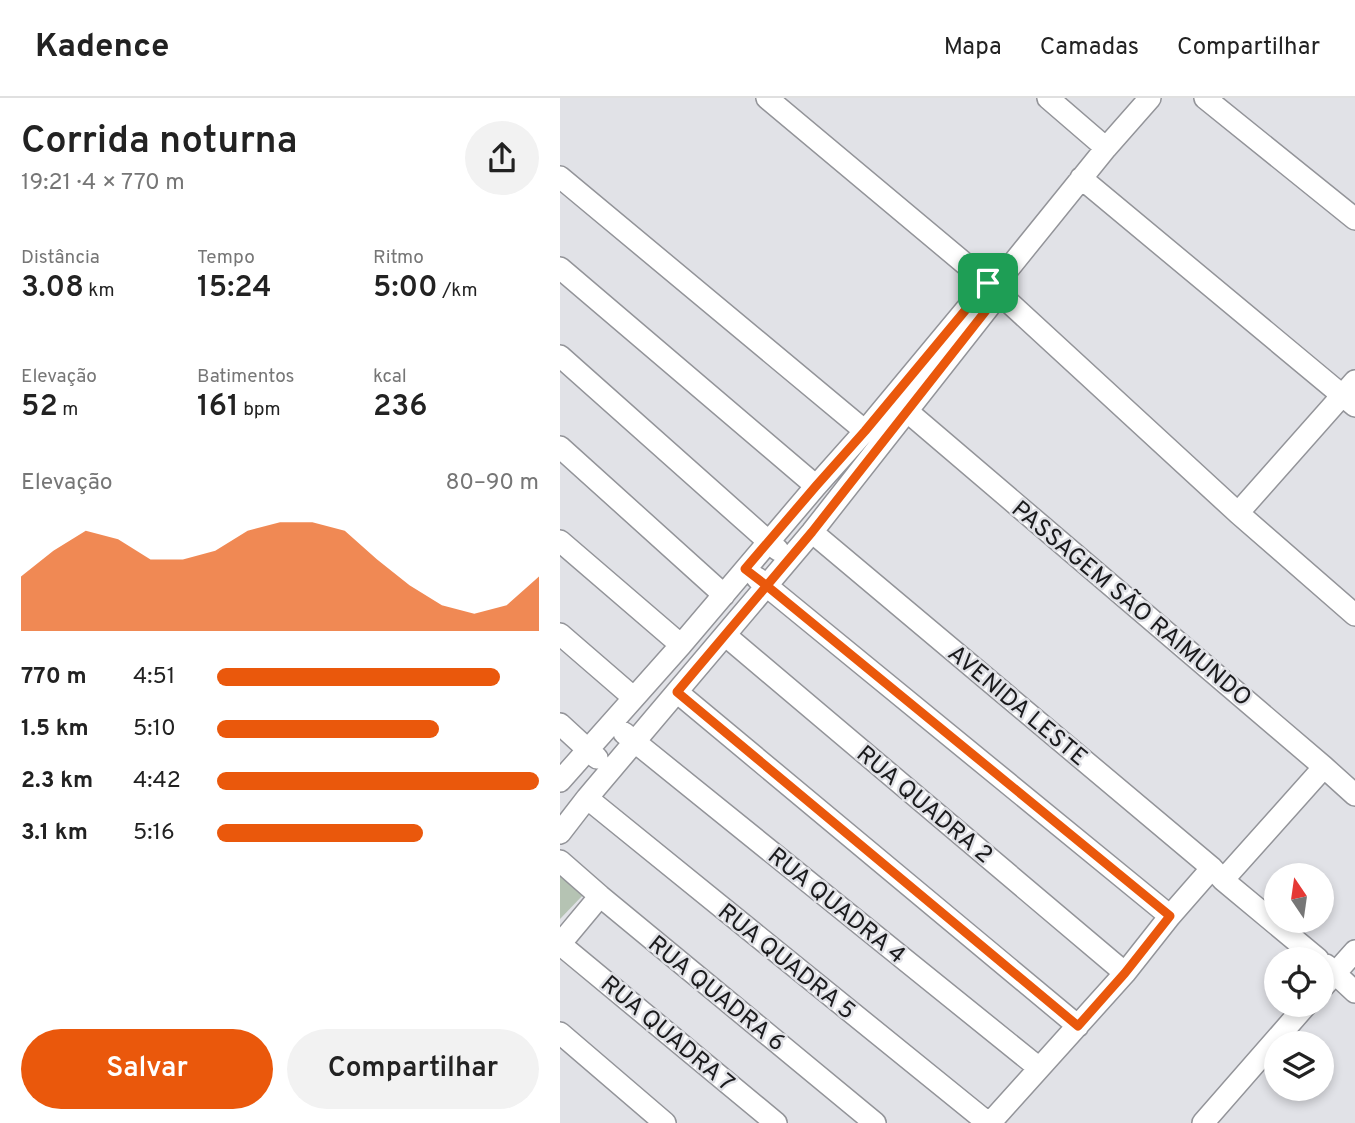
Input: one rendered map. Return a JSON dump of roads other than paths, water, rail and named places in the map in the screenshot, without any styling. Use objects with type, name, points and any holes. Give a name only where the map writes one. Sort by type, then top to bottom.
[{"type":"street","points":[[767,98],[996,285],[1238,513],[1355,615]]},
{"type":"street","points":[[1048,98],[1106,148]]},
{"type":"street","points":[[560,781],[681,645],[816,486],[996,285],[1106,148],[1150,98]]},
{"type":"street","points":[[1205,98],[1355,219]]},
{"type":"street","points":[[560,177],[865,431]]},
{"type":"street","points":[[1082,178],[1351,394],[1238,513]]},
{"type":"street","points":[[560,268],[816,486]]},
{"type":"street","points":[[560,833],[812,532],[908,412],[996,285]]},
{"type":"street","points":[[560,356],[789,559]]},
{"type":"street","name":"PASSAGEM SÃO RAIMUNDO","points":[[908,412],[1355,795]]},
{"type":"street","points":[[560,447],[724,594]]},
{"type":"street","name":"AVENIDA LESTE","points":[[812,532],[1217,874],[1298,947]]},
{"type":"street","points":[[560,541],[681,645]]},
{"type":"street","points":[[745,569],[1170,916]]},
{"type":"street","points":[[560,634],[634,698]]},
{"type":"street","name":"RUA QUADRA 2","points":[[725,635],[1125,973]]},
{"type":"street","points":[[677,692],[1078,1026]]},
{"type":"street","points":[[612,723],[636,742]]},
{"type":"street","points":[[560,724],[611,770]]},
{"type":"street","name":"RUA QUADRA 4","points":[[636,742],[1039,1069]]},
{"type":"street","points":[[989,1123],[1125,973],[1170,916],[1217,874],[1324,767]]},
{"type":"street","name":"RUA QUADRA 5","points":[[587,799],[989,1123]]},
{"type":"street","name":"RUA QUADRA 6","points":[[560,861],[875,1123]]},
{"type":"street","points":[[560,944],[600,896]]},
{"type":"street","name":"RUA QUADRA 7","points":[[560,944],[776,1123]]},
{"type":"street","points":[[1334,965],[1355,951]]},
{"type":"street","name":"AVENIDA LESTE","points":[[1334,978],[1355,992]]},
{"type":"street","points":[[1203,1123],[1296,1017]]},
{"type":"street","points":[[560,1033],[665,1123]]}]
